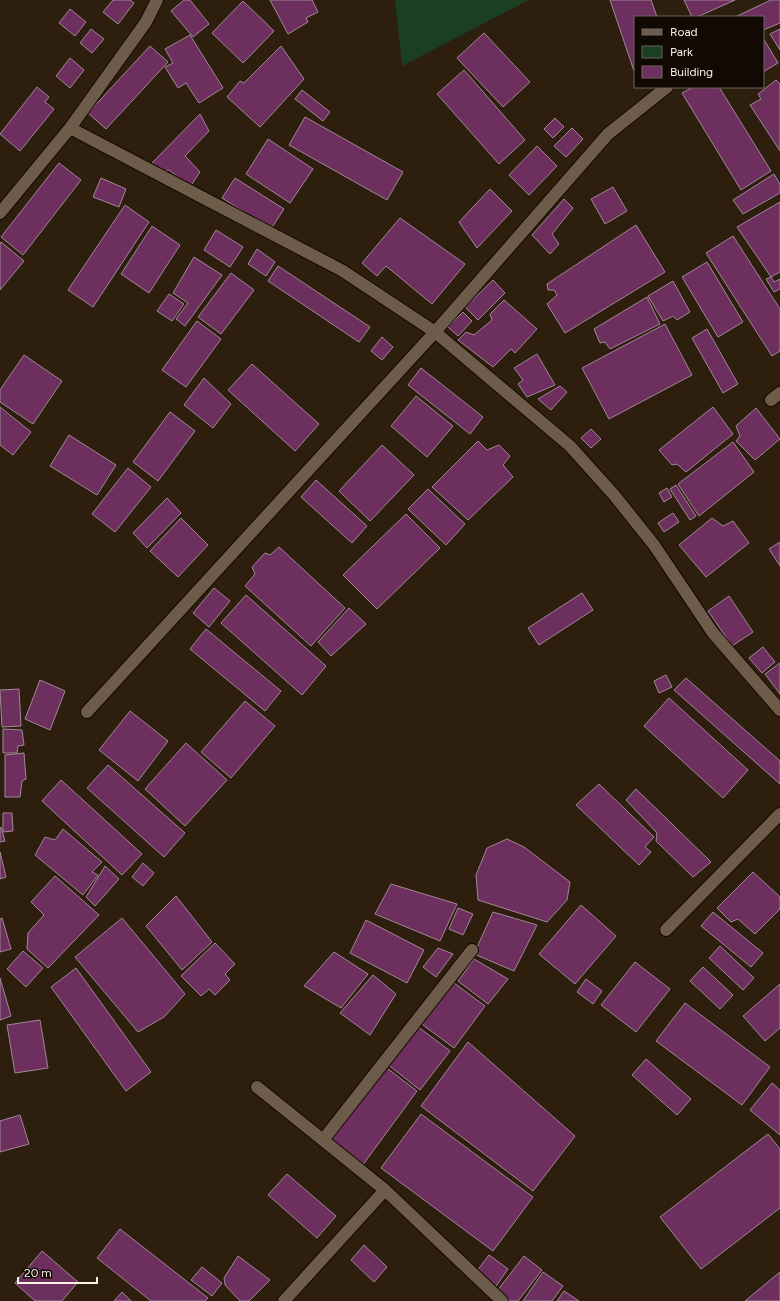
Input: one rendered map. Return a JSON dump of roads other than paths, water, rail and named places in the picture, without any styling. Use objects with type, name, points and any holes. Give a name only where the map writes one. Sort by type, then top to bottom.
[{"type":"street","points":[[0,213],[70,128],[146,22],[157,0]]},
{"type":"street","points":[[87,712],[434,332],[608,134],[666,88]]},
{"type":"street","points":[[70,128],[343,271],[434,332],[570,446],[614,495],[654,545],[713,632],[780,710]]},
{"type":"street","points":[[666,930],[780,814]]},
{"type":"street","points":[[323,1140],[472,950]]},
{"type":"street","points":[[258,1087],[385,1190],[502,1301]]},
{"type":"street","points":[[284,1301],[385,1190]]}]
